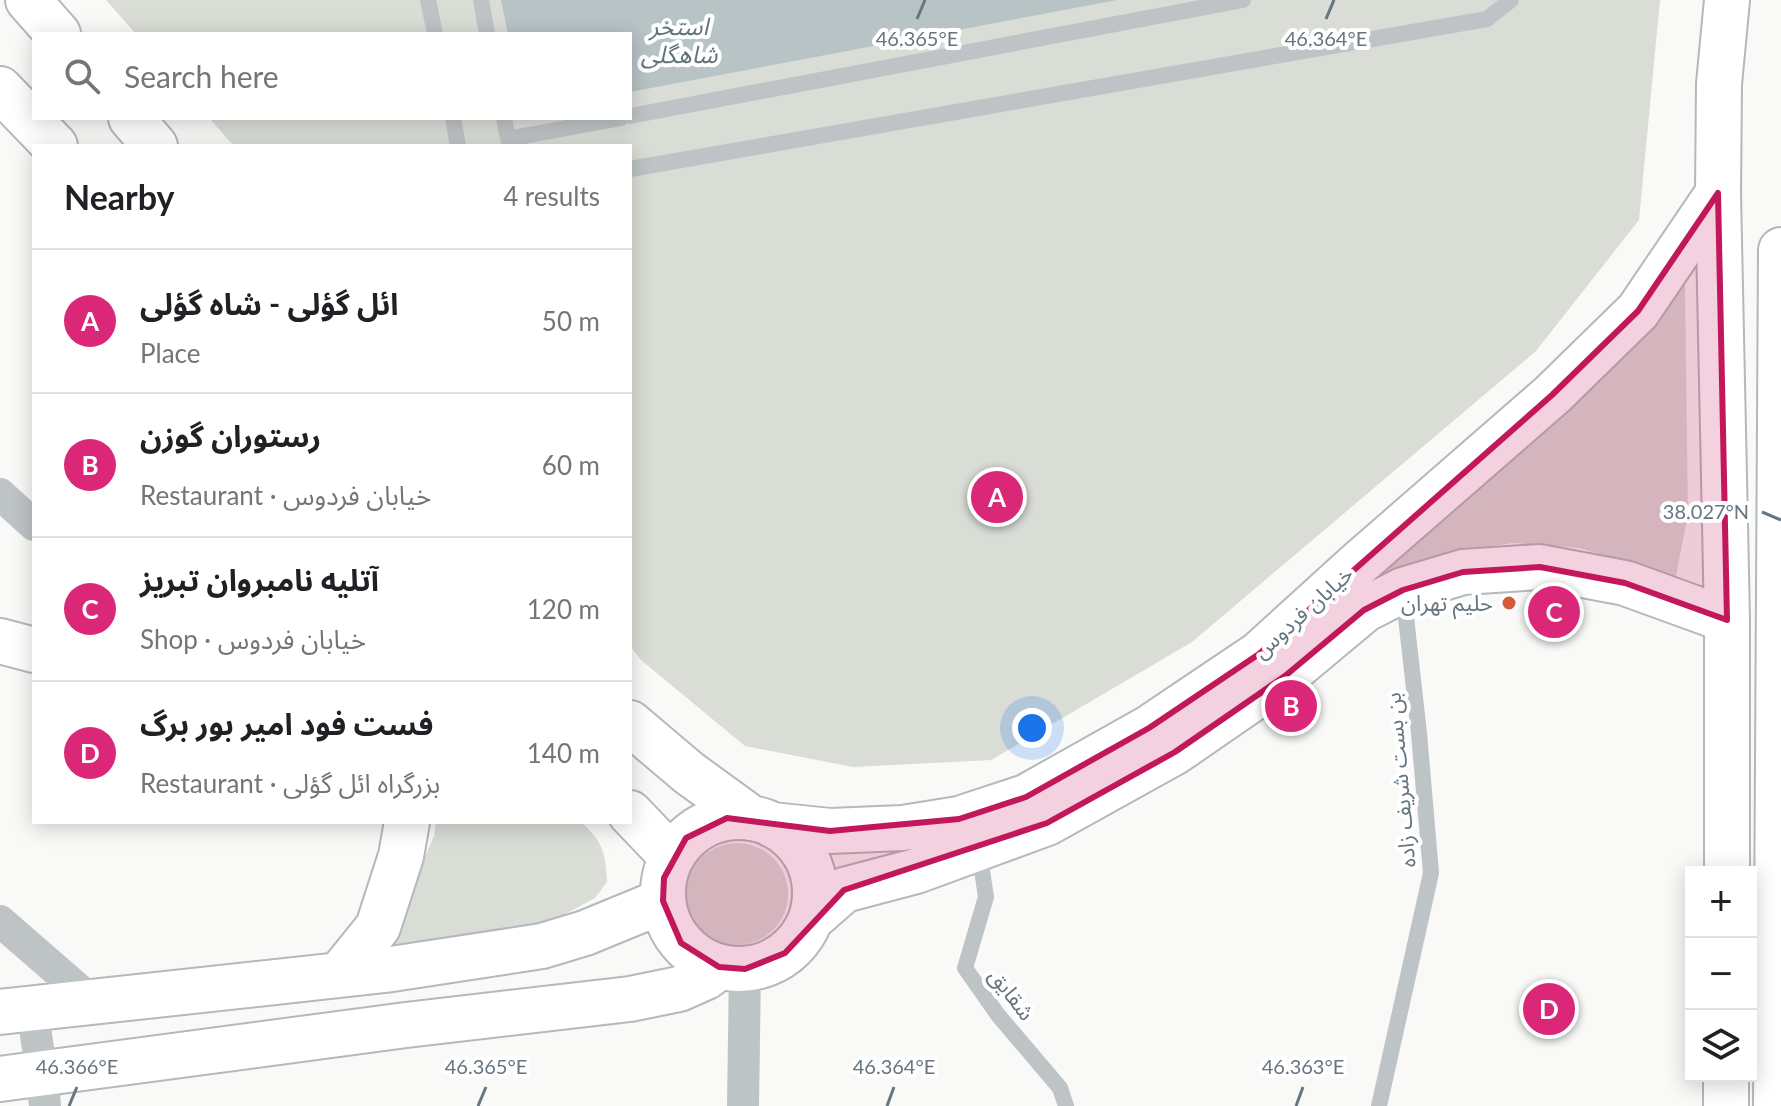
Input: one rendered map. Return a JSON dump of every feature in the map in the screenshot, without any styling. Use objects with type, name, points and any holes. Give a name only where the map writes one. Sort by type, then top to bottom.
[{"type":"main road","points":[[28,0],[56,32]]},
{"type":"main road","points":[[1727,0],[1719,84],[1718,193],[1727,620],[1727,866]]},
{"type":"main road","points":[[0,89],[53,144]]},
{"type":"main road","points":[[133,120],[153,144]]},
{"type":"main road","name":"خیابان فردوس","points":[[761,822],[830,831],[903,828],[959,819],[1026,797],[1149,728],[1259,654],[1552,395],[1638,311],[1718,193]]},
{"type":"main road","points":[[1776,1106],[1781,250]]},
{"type":"main road","name":"خیابان فردوس","points":[[811,919],[844,890],[916,871],[1047,823],[1175,752],[1285,676],[1364,610],[1403,590],[1463,572],[1540,567],[1625,583],[1727,620]]},
{"type":"main road","points":[[0,641],[32,649]]},
{"type":"main road","points":[[29,1087],[406,1025],[630,999],[679,989],[732,968],[766,964],[785,953],[800,938],[811,919],[815,897],[813,875],[804,855],[790,838],[689,773],[632,725]]},
{"type":"main road","points":[[632,815],[672,857]]},
{"type":"main road","points":[[732,968],[698,957],[681,943],[668,923],[663,901],[664,878],[672,857],[686,838],[705,825],[727,818],[761,822]]},
{"type":"main road","points":[[340,974],[378,927],[401,856],[407,824]]},
{"type":"main road","points":[[16,1010],[385,970],[542,946],[585,933],[663,901]]},
{"type":"main road","points":[[1726,1082],[1726,1106]]},
{"type":"street","points":[[0,494],[32,523]]},
{"type":"street","points":[[0,921],[92,1001]]},
{"type":"street","points":[[732,968],[743,1106]]},
{"type":"street","points":[[16,1010],[29,1087]]},
{"type":"lane","points":[[428,0],[435,32]]},
{"type":"lane","points":[[481,0],[487,32]]},
{"type":"lane","points":[[632,116],[1243,0]]},
{"type":"lane","points":[[632,169],[1487,19],[1511,0]]},
{"type":"lane","points":[[453,120],[458,144]]},
{"type":"lane","points":[[504,120],[508,139],[610,120]]},
{"type":"lane","name":"بن بست شریف زاده","points":[[1379,1106],[1431,873],[1403,590]]},
{"type":"lane","name":"شقایق","points":[[978,850],[986,897],[965,968],[998,1015],[1060,1088],[1066,1106]]},
{"type":"highlighted area","points":[[1718,193],[1727,620],[1625,583],[1540,567],[1463,572],[1403,590],[1364,610],[1285,676],[1175,752],[1047,823],[844,890],[785,953],[745,969],[719,967],[681,943],[663,901],[664,878],[686,838],[727,818],[830,831],[959,819],[1026,797],[1149,728],[1259,654],[1552,395],[1638,311]]},
{"type":"shaded area","points":[[106,0],[1660,0],[1639,220],[1536,351],[1192,642],[991,760],[853,767],[745,746],[641,660],[632,649],[632,144],[232,144],[211,120],[632,120],[632,32],[134,32]]},
{"type":"shaded area","points":[[1685,281],[1688,514],[1676,576],[1579,548],[1513,543],[1447,553],[1391,573],[1354,594]]},
{"type":"shaded area","points":[[436,824],[583,824],[602,849],[607,882],[595,898],[560,917],[473,939],[377,951],[405,903],[434,836]]},
{"type":"shaded area","points":[[737,843],[756,847],[773,858],[784,875],[788,894],[784,913],[773,930],[756,941],[737,945],[718,941],[701,930],[690,913],[686,894],[690,875],[701,858],[718,847]]},
{"type":"water","name":"استخر شاهگلی","points":[[501,0],[1117,0],[632,92],[632,32],[508,32]]},
{"type":"place","name":"ائل گؤلی - شاه گؤلی","points":[[997,497]]},
{"type":"place","name":"حلیم تهران","points":[[1509,603]]},
{"type":"place","name":"آتلیه نامبروان تبریز","points":[[1554,612]]},
{"type":"place","name":"رستوران گوزن","points":[[1291,706]]},
{"type":"place","name":"فست فود امیر بور برگ","points":[[1549,1009]]}]
